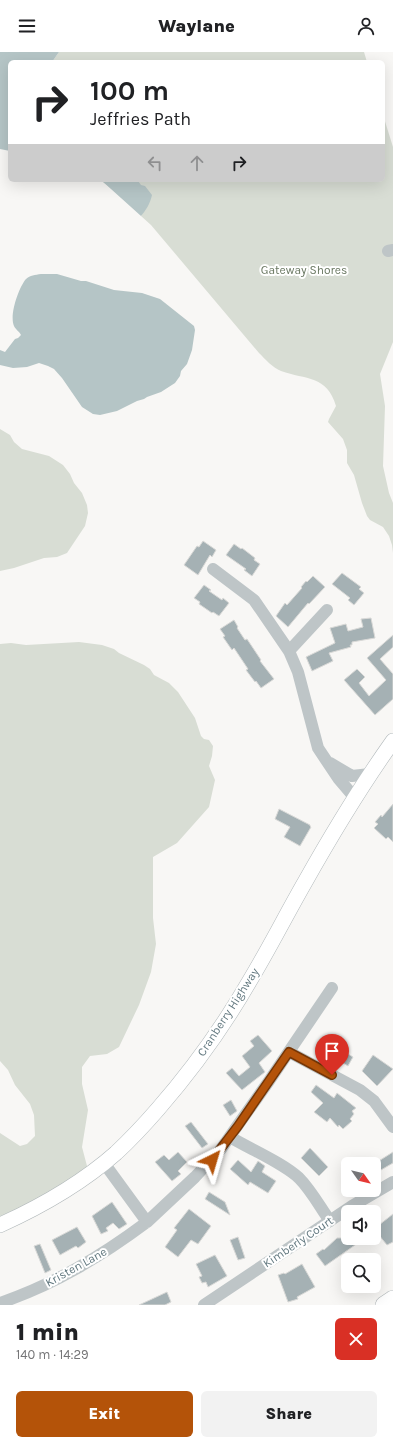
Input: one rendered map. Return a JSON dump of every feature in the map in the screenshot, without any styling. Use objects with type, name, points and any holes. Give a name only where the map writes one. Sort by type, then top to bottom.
[{"type":"highway","points":[[384,1305],[393,1299]]},
{"type":"main road","name":"Cranberry Highway","points":[[0,1225],[54,1197],[104,1163],[130,1140],[171,1094],[221,1028],[249,982],[320,855],[370,774],[393,741]]},
{"type":"street","points":[[213,569],[254,600],[289,651],[298,672],[318,748],[338,778],[355,798]]},
{"type":"street","points":[[289,651],[327,610]]},
{"type":"street","points":[[327,761],[352,776],[370,774]]},
{"type":"street","name":"Kristen Lane","points":[[0,1303],[38,1288],[78,1269],[104,1253],[164,1208],[202,1170],[230,1137],[332,988]]},
{"type":"street","points":[[289,1052],[360,1090],[374,1101],[393,1127]]},
{"type":"street","points":[[230,1137],[286,1169],[297,1177],[309,1190],[330,1221]]},
{"type":"street","points":[[104,1163],[147,1222]]},
{"type":"street","name":"Kimberly Court","points":[[204,1305],[352,1206],[393,1182]]},
{"type":"green space","points":[[59,52],[364,52],[366,60],[53,60]]},
{"type":"green space","name":"Gateway Shores","points":[[385,121],[393,147],[393,342],[380,374],[385,406],[383,466],[389,493],[393,503],[393,553],[389,536],[383,527],[370,520],[367,516],[354,475],[347,463],[347,450],[343,439],[328,422],[336,406],[327,389],[314,380],[281,371],[269,363],[151,225],[141,216],[142,214],[134,205],[103,182],[385,182]]},
{"type":"green space","points":[[0,429],[10,435],[14,442],[22,449],[49,456],[63,465],[82,493],[87,505],[88,513],[85,526],[67,553],[57,557],[44,558],[0,571]]},
{"type":"green space","points":[[79,642],[102,645],[114,649],[150,669],[154,675],[169,683],[178,692],[195,718],[201,736],[204,739],[209,740],[213,746],[209,766],[215,780],[209,807],[177,843],[153,857],[153,918],[156,944],[151,972],[139,1005],[119,1047],[107,1054],[90,1056],[82,1067],[82,1084],[88,1110],[82,1147],[87,1166],[83,1178],[0,1222],[0,1133],[20,1146],[27,1144],[35,1136],[34,1115],[30,1104],[15,1085],[8,1070],[0,1061],[0,644],[11,643],[26,645]]},
{"type":"shaded area","points":[[0,52],[59,52],[53,60],[8,60],[8,151],[0,149]]},
{"type":"shaded area","points":[[103,182],[139,182],[141,185],[145,186],[152,195],[148,207],[141,216]]},
{"type":"shaded area","points":[[57,274],[114,290],[142,293],[160,299],[194,326],[195,330],[192,350],[187,364],[181,371],[180,376],[175,383],[161,392],[137,401],[117,411],[100,415],[93,414],[82,407],[62,378],[54,369],[48,366],[39,363],[27,367],[13,368],[0,365],[0,350],[5,352],[15,339],[21,335],[15,327],[13,321],[14,308],[20,288],[26,279],[33,275]]},
{"type":"building","points":[[203,541],[216,550],[212,557],[210,555],[198,575],[184,565],[197,546],[199,547]]},
{"type":"building","points":[[234,544],[255,558],[254,560],[260,564],[252,576],[244,570],[246,569],[226,555]]},
{"type":"building","points":[[342,573],[361,587],[359,589],[364,593],[354,605],[348,600],[350,598],[332,584]]},
{"type":"building","points":[[313,576],[325,587],[309,604],[308,603],[288,627],[276,616],[285,603],[287,605],[302,588],[301,587],[306,581],[307,582]]},
{"type":"building","points":[[204,585],[211,590],[209,591],[222,600],[223,598],[229,603],[219,616],[199,604],[200,602],[194,598]]},
{"type":"building","points":[[371,618],[375,638],[352,642],[352,645],[350,645],[351,647],[329,653],[333,661],[312,671],[306,657],[335,643],[330,628],[346,624],[348,631],[363,627],[361,619]]},
{"type":"building","points":[[234,620],[238,627],[237,628],[245,640],[247,639],[261,660],[260,661],[274,679],[261,688],[246,670],[248,669],[234,648],[232,650],[223,637],[225,636],[220,629]]},
{"type":"building","points":[[393,635],[393,647],[380,659],[393,674],[393,699],[375,715],[344,680],[357,669],[365,677],[359,683],[369,696],[386,680],[367,658]]},
{"type":"building","points":[[393,804],[393,842],[388,837],[386,839],[374,828],[378,824],[375,822],[381,815],[382,817]]},
{"type":"building","points":[[279,809],[310,825],[311,827],[300,846],[284,837],[290,827],[275,819]]},
{"type":"building","points":[[258,1035],[272,1051],[259,1063],[265,1072],[242,1090],[226,1073],[232,1068],[239,1076],[250,1067],[242,1056],[254,1046],[250,1041]]},
{"type":"building","points":[[343,1051],[353,1057],[348,1066],[338,1060]]},
{"type":"building","points":[[373,1055],[393,1069],[377,1086],[362,1071]]},
{"type":"building","points":[[316,1085],[334,1098],[337,1093],[356,1108],[352,1111],[354,1114],[350,1119],[352,1121],[343,1129],[339,1125],[338,1127],[330,1118],[327,1122],[314,1112],[323,1103],[311,1092]]},
{"type":"building","points":[[231,1100],[237,1111],[230,1116],[223,1105]]},
{"type":"building","points":[[191,1122],[208,1144],[202,1148],[185,1126]]},
{"type":"building","points":[[310,1148],[328,1167],[319,1176],[301,1158]]},
{"type":"building","points":[[178,1152],[187,1162],[178,1171],[181,1174],[172,1181],[155,1162],[164,1155],[169,1160]]},
{"type":"building","points":[[393,1152],[393,1163],[381,1170],[381,1160]]},
{"type":"building","points":[[238,1160],[251,1172],[258,1161],[265,1166],[262,1172],[276,1181],[268,1193],[250,1182],[248,1185],[230,1169]]},
{"type":"building","points":[[209,1192],[225,1202],[230,1215],[205,1199]]},
{"type":"building","points":[[112,1202],[127,1224],[119,1229],[113,1223],[106,1228],[108,1231],[101,1234],[92,1216]]},
{"type":"building","points":[[189,1209],[211,1226],[198,1244],[191,1240],[178,1257],[165,1247],[177,1230],[174,1228]]},
{"type":"building","points":[[393,1214],[393,1242],[387,1245],[381,1238],[381,1223]]},
{"type":"building","points":[[77,1227],[86,1242],[78,1248],[76,1246],[60,1255],[52,1240]]},
{"type":"building","points":[[238,1237],[245,1258],[238,1260],[230,1240]]},
{"type":"building","points":[[337,1238],[341,1238],[341,1245],[355,1245],[344,1253],[341,1253],[341,1255],[325,1266],[316,1254],[323,1249],[324,1250]]},
{"type":"building","points":[[40,1244],[51,1270],[45,1273],[34,1246]]},
{"type":"building","points":[[215,1255],[227,1276],[208,1287],[206,1282],[202,1283],[199,1277],[202,1276],[196,1264]]},
{"type":"building","points":[[302,1264],[315,1287],[297,1297],[298,1299],[288,1302],[278,1275],[285,1274]]},
{"type":"building","points":[[167,1292],[171,1302],[165,1305],[139,1305]]},
{"type":"route","points":[[212,1160],[238,1126],[289,1052],[332,1075]]}]
